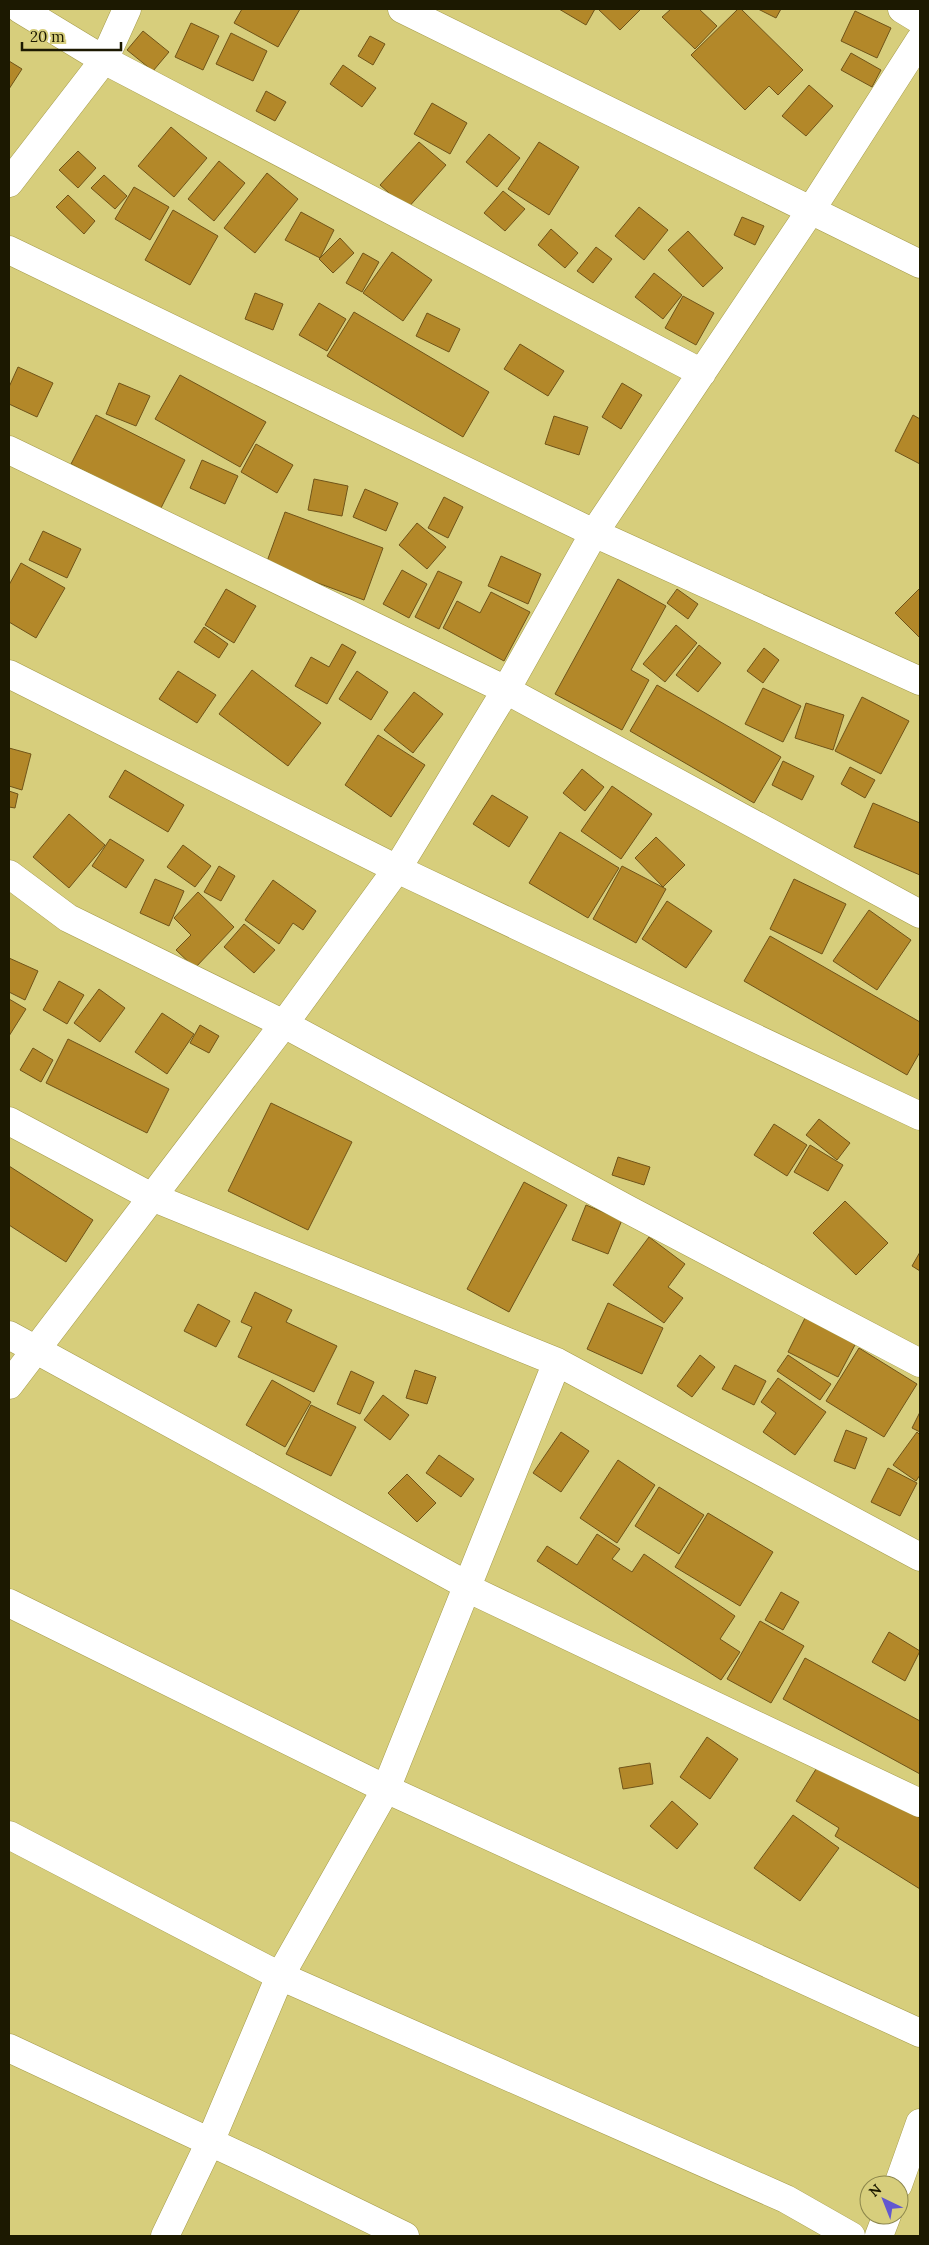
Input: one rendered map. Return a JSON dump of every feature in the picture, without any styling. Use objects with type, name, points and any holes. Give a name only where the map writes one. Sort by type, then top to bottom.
[{"type":"street","points":[[20,9],[104,60],[702,373]]},
{"type":"street","points":[[9,183],[104,60],[127,9]]},
{"type":"street","points":[[402,9],[920,264]]},
{"type":"street","points":[[902,9],[920,20]]},
{"type":"street","points":[[9,1385],[284,1024],[397,869],[506,690],[594,533],[811,210],[920,40]]},
{"type":"street","points":[[9,250],[594,533],[920,681]]},
{"type":"street","points":[[9,450],[506,690],[920,914]]},
{"type":"street","points":[[9,674],[397,869],[920,1116]]},
{"type":"street","points":[[9,874],[68,918],[284,1024],[629,1210],[920,1363]]},
{"type":"street","points":[[9,1121],[152,1197],[557,1362],[920,1557]]},
{"type":"street","points":[[9,1335],[454,1578],[467,1588],[920,1803]]},
{"type":"street","points":[[165,2236],[210,2142],[280,1976],[386,1789],[557,1362]]},
{"type":"street","points":[[9,1604],[386,1789],[920,2032]]},
{"type":"street","points":[[9,1835],[280,1976],[786,2199],[851,2236]]},
{"type":"street","points":[[9,2048],[405,2236]]},
{"type":"street","points":[[902,2175],[920,2123]]},
{"type":"building","points":[[242,9],[300,9],[278,47],[234,23]]},
{"type":"building","points":[[559,9],[595,9],[586,25]]},
{"type":"building","points":[[598,9],[641,9],[620,30]]},
{"type":"building","points":[[671,9],[699,9],[717,26],[695,49],[662,17]]},
{"type":"building","points":[[738,9],[741,9],[803,70],[778,95],[769,86],[745,110],[691,55]]},
{"type":"building","points":[[758,9],[781,9],[776,18]]},
{"type":"building","points":[[855,11],[891,28],[877,58],[841,41]]},
{"type":"building","points":[[191,23],[219,36],[203,70],[175,57]]},
{"type":"building","points":[[143,31],[169,52],[153,71],[127,50]]},
{"type":"building","points":[[231,33],[267,51],[253,81],[216,64]]},
{"type":"building","points":[[370,36],[385,44],[373,65],[358,56]]},
{"type":"building","points":[[851,53],[881,70],[872,87],[841,70]]},
{"type":"building","points":[[9,61],[22,69],[9,89]]},
{"type":"building","points":[[343,65],[376,88],[362,107],[330,84]]},
{"type":"building","points":[[809,85],[833,106],[806,136],[782,116]]},
{"type":"building","points":[[266,91],[286,102],[275,121],[256,111]]},
{"type":"building","points":[[432,103],[467,123],[450,154],[414,134]]},
{"type":"building","points":[[171,127],[207,158],[174,197],[138,166]]},
{"type":"building","points":[[489,134],[520,158],[497,187],[466,162]]},
{"type":"building","points":[[419,142],[446,165],[407,209],[380,185]]},
{"type":"building","points":[[539,142],[579,167],[549,215],[508,189]]},
{"type":"building","points":[[78,151],[96,168],[78,188],[59,170]]},
{"type":"building","points":[[219,161],[245,183],[214,221],[188,199]]},
{"type":"building","points":[[267,173],[298,199],[255,253],[224,228]]},
{"type":"building","points":[[104,175],[127,196],[115,209],[91,188]]},
{"type":"building","points":[[134,187],[169,207],[150,240],[115,219]]},
{"type":"building","points":[[503,191],[525,209],[505,231],[484,213]]},
{"type":"building","points":[[68,195],[95,221],[84,234],[56,207]]},
{"type":"building","points":[[639,207],[668,230],[644,260],[615,236]]},
{"type":"building","points":[[173,210],[218,236],[190,285],[145,260]]},
{"type":"building","points":[[301,212],[334,230],[320,258],[285,240]]},
{"type":"building","points":[[742,217],[764,226],[755,245],[734,235]]},
{"type":"building","points":[[551,229],[578,253],[565,268],[538,245]]},
{"type":"building","points":[[688,231],[723,268],[703,287],[668,250]]},
{"type":"building","points":[[340,238],[354,253],[333,273],[319,259]]},
{"type":"building","points":[[596,247],[612,259],[593,283],[577,271]]},
{"type":"building","points":[[392,252],[432,280],[403,321],[363,293]]},
{"type":"building","points":[[363,253],[379,262],[362,292],[346,283]]},
{"type":"building","points":[[654,273],[682,295],[663,319],[635,297]]},
{"type":"building","points":[[255,293],[283,304],[273,330],[245,319]]},
{"type":"building","points":[[683,296],[714,313],[696,345],[665,328]]},
{"type":"building","points":[[319,303],[346,319],[327,351],[299,335]]},
{"type":"building","points":[[354,312],[489,392],[463,437],[327,356]]},
{"type":"building","points":[[427,313],[460,329],[449,352],[416,336]]},
{"type":"building","points":[[520,344],[564,371],[548,396],[504,369]]},
{"type":"building","points":[[18,367],[53,383],[37,417],[9,404],[9,387]]},
{"type":"building","points":[[180,375],[266,422],[240,467],[155,419]]},
{"type":"building","points":[[119,383],[150,396],[136,426],[106,414]]},
{"type":"building","points":[[622,383],[642,395],[621,429],[602,417]]},
{"type":"building","points":[[96,415],[185,460],[160,510],[71,464]]},
{"type":"building","points":[[913,415],[920,419],[920,464],[895,451]]},
{"type":"building","points":[[554,416],[588,427],[579,455],[545,444]]},
{"type":"building","points":[[256,444],[293,465],[277,493],[241,472]]},
{"type":"building","points":[[202,460],[238,476],[225,504],[190,488]]},
{"type":"building","points":[[314,479],[348,486],[342,516],[308,510]]},
{"type":"building","points":[[365,489],[398,503],[386,531],[353,517]]},
{"type":"building","points":[[444,497],[463,507],[448,538],[428,528]]},
{"type":"building","points":[[285,512],[383,548],[364,600],[266,564]]},
{"type":"building","points":[[417,523],[446,547],[427,569],[399,545]]},
{"type":"building","points":[[43,531],[81,549],[67,578],[29,560]]},
{"type":"building","points":[[501,556],[541,574],[528,604],[488,586]]},
{"type":"building","points":[[21,563],[65,588],[36,638],[9,622],[9,585]]},
{"type":"building","points":[[402,570],[427,584],[409,618],[383,604]]},
{"type":"building","points":[[438,571],[462,582],[439,629],[415,617]]},
{"type":"building","points":[[618,579],[666,606],[631,670],[649,680],[622,730],[555,694]]},
{"type":"building","points":[[226,589],[256,606],[234,643],[205,625]]},
{"type":"building","points":[[677,589],[698,604],[688,619],[667,603]]},
{"type":"building","points":[[919,589],[920,591],[920,638],[895,613]]},
{"type":"building","points":[[491,592],[530,612],[504,661],[443,628],[457,601],[480,613]]},
{"type":"building","points":[[676,625],[697,643],[665,682],[643,664]]},
{"type":"building","points":[[204,627],[228,644],[219,658],[194,642]]},
{"type":"building","points":[[342,644],[356,652],[327,704],[295,686],[311,657],[329,667]]},
{"type":"building","points":[[699,645],[721,663],[698,692],[676,675]]},
{"type":"building","points":[[764,648],[779,660],[763,683],[747,671]]},
{"type":"building","points":[[252,670],[321,723],[288,766],[219,714]]},
{"type":"building","points":[[178,671],[216,695],[197,723],[159,699]]},
{"type":"building","points":[[357,671],[388,692],[371,720],[339,699]]},
{"type":"building","points":[[657,685],[781,757],[754,803],[630,731]]},
{"type":"building","points":[[763,688],[801,706],[783,742],[745,724]]},
{"type":"building","points":[[414,692],[443,714],[413,753],[384,730]]},
{"type":"building","points":[[862,697],[909,721],[881,774],[835,751]]},
{"type":"building","points":[[806,703],[844,715],[833,750],[795,738]]},
{"type":"building","points":[[378,735],[425,765],[391,817],[345,785]]},
{"type":"building","points":[[9,748],[31,754],[22,790],[9,786]]},
{"type":"building","points":[[783,761],[814,776],[802,800],[772,785]]},
{"type":"building","points":[[850,767],[875,780],[865,798],[841,784]]},
{"type":"building","points":[[582,769],[604,787],[585,811],[563,793]]},
{"type":"building","points":[[125,770],[184,805],[168,832],[109,797]]},
{"type":"building","points":[[612,786],[652,814],[621,859],[581,831]]},
{"type":"building","points":[[9,791],[18,794],[15,808],[9,807]]},
{"type":"building","points":[[492,795],[528,817],[509,847],[473,824]]},
{"type":"building","points":[[873,803],[920,823],[920,875],[854,847]]},
{"type":"building","points":[[69,814],[105,845],[69,888],[33,857]]},
{"type":"building","points":[[560,832],[619,868],[588,918],[529,883]]},
{"type":"building","points":[[656,837],[685,865],[663,887],[635,858]]},
{"type":"building","points":[[110,839],[144,860],[126,888],[92,866]]},
{"type":"building","points":[[183,845],[211,866],[195,887],[167,867]]},
{"type":"building","points":[[219,866],[235,876],[221,901],[204,892]]},
{"type":"building","points":[[622,866],[666,889],[636,943],[593,919]]},
{"type":"building","points":[[155,879],[184,891],[169,926],[140,913]]},
{"type":"building","points":[[794,879],[846,904],[822,954],[770,929]]},
{"type":"building","points":[[273,880],[316,911],[303,930],[293,923],[279,944],[245,920]]},
{"type":"building","points":[[198,892],[234,927],[195,968],[176,950],[191,935],[174,918]]},
{"type":"building","points":[[667,901],[712,931],[686,968],[642,939]]},
{"type":"building","points":[[869,910],[911,940],[877,990],[833,961]]},
{"type":"building","points":[[244,924],[275,950],[254,973],[224,947]]},
{"type":"building","points":[[770,936],[920,1022],[920,1052],[907,1075],[744,981]]},
{"type":"building","points":[[9,958],[38,971],[25,1000],[9,992]]},
{"type":"building","points":[[59,981],[84,995],[67,1024],[43,1010]]},
{"type":"building","points":[[99,989],[125,1008],[100,1042],[74,1023]]},
{"type":"building","points":[[9,999],[26,1009],[9,1036]]},
{"type":"building","points":[[162,1013],[194,1034],[167,1074],[135,1052]]},
{"type":"building","points":[[200,1025],[219,1036],[209,1053],[190,1043]]},
{"type":"building","points":[[68,1039],[169,1089],[147,1133],[46,1083]]},
{"type":"building","points":[[33,1048],[53,1060],[41,1082],[20,1070]]},
{"type":"building","points":[[271,1103],[352,1142],[308,1230],[228,1191]]},
{"type":"building","points":[[819,1119],[850,1143],[837,1160],[806,1135]]},
{"type":"building","points":[[774,1124],[807,1145],[787,1176],[754,1155]]},
{"type":"building","points":[[810,1145],[843,1165],[828,1191],[794,1172]]},
{"type":"building","points":[[618,1157],[650,1167],[644,1185],[612,1175]]},
{"type":"building","points":[[9,1166],[93,1220],[66,1262],[9,1225]]},
{"type":"building","points":[[524,1182],[567,1205],[509,1312],[467,1289]]},
{"type":"building","points":[[845,1201],[888,1243],[856,1275],[813,1233]]},
{"type":"building","points":[[586,1205],[622,1220],[608,1254],[572,1240]]},
{"type":"building","points":[[649,1237],[685,1264],[668,1287],[683,1298],[664,1323],[613,1285]]},
{"type":"building","points":[[920,1252],[920,1271],[912,1266]]},
{"type":"building","points":[[255,1292],[292,1310],[286,1322],[337,1346],[314,1392],[238,1357],[252,1327],[241,1322]]},
{"type":"building","points":[[608,1303],[663,1328],[642,1374],[587,1349]]},
{"type":"building","points":[[198,1304],[230,1321],[216,1347],[184,1331]]},
{"type":"building","points":[[805,1318],[856,1343],[838,1377],[788,1352]]},
{"type":"building","points":[[859,1348],[917,1384],[884,1437],[826,1401]]},
{"type":"building","points":[[700,1355],[715,1367],[692,1397],[677,1386]]},
{"type":"building","points":[[788,1355],[831,1384],[820,1400],[777,1371]]},
{"type":"building","points":[[735,1365],[766,1381],[754,1405],[722,1389]]},
{"type":"building","points":[[415,1370],[436,1377],[427,1404],[406,1398]]},
{"type":"building","points":[[351,1371],[374,1382],[360,1414],[337,1404]]},
{"type":"building","points":[[778,1378],[826,1412],[795,1455],[763,1432],[776,1413],[761,1402]]},
{"type":"building","points":[[272,1380],[311,1402],[285,1447],[246,1425]]},
{"type":"building","points":[[383,1395],[409,1415],[390,1440],[364,1420]]},
{"type":"building","points":[[311,1405],[356,1427],[331,1476],[286,1454]]},
{"type":"building","points":[[920,1412],[920,1432],[912,1428]]},
{"type":"building","points":[[846,1430],[867,1438],[855,1469],[834,1461]]},
{"type":"building","points":[[561,1432],[589,1451],[561,1492],[533,1473]]},
{"type":"building","points":[[917,1432],[920,1435],[920,1475],[916,1481],[893,1465]]},
{"type":"building","points":[[439,1455],[474,1479],[461,1497],[426,1473]]},
{"type":"building","points":[[618,1460],[655,1485],[617,1543],[580,1518]]},
{"type":"building","points":[[888,1468],[917,1483],[900,1516],[871,1502]]},
{"type":"building","points":[[407,1474],[436,1503],[417,1522],[388,1493]]},
{"type":"building","points":[[659,1487],[704,1515],[679,1554],[635,1526]]},
{"type":"building","points":[[708,1513],[773,1552],[740,1606],[675,1567]]},
{"type":"building","points":[[597,1534],[620,1549],[612,1559],[632,1572],[644,1554],[735,1616],[720,1639],[740,1652],[721,1680],[537,1561],[547,1546],[577,1565]]},
{"type":"building","points":[[781,1592],[799,1602],[783,1630],[765,1620]]},
{"type":"building","points":[[760,1621],[804,1646],[771,1703],[727,1679]]},
{"type":"building","points":[[889,1632],[920,1651],[905,1681],[872,1662]]},
{"type":"building","points":[[805,1658],[920,1721],[920,1774],[783,1699]]},
{"type":"building","points":[[707,1737],[738,1759],[710,1799],[680,1777]]},
{"type":"building","points":[[823,1758],[920,1818],[920,1889],[835,1836],[839,1828],[796,1801]]},
{"type":"building","points":[[650,1763],[653,1784],[623,1789],[619,1768]]},
{"type":"building","points":[[672,1801],[698,1824],[677,1849],[650,1826]]},
{"type":"building","points":[[793,1815],[839,1848],[800,1901],[754,1868]]}]
